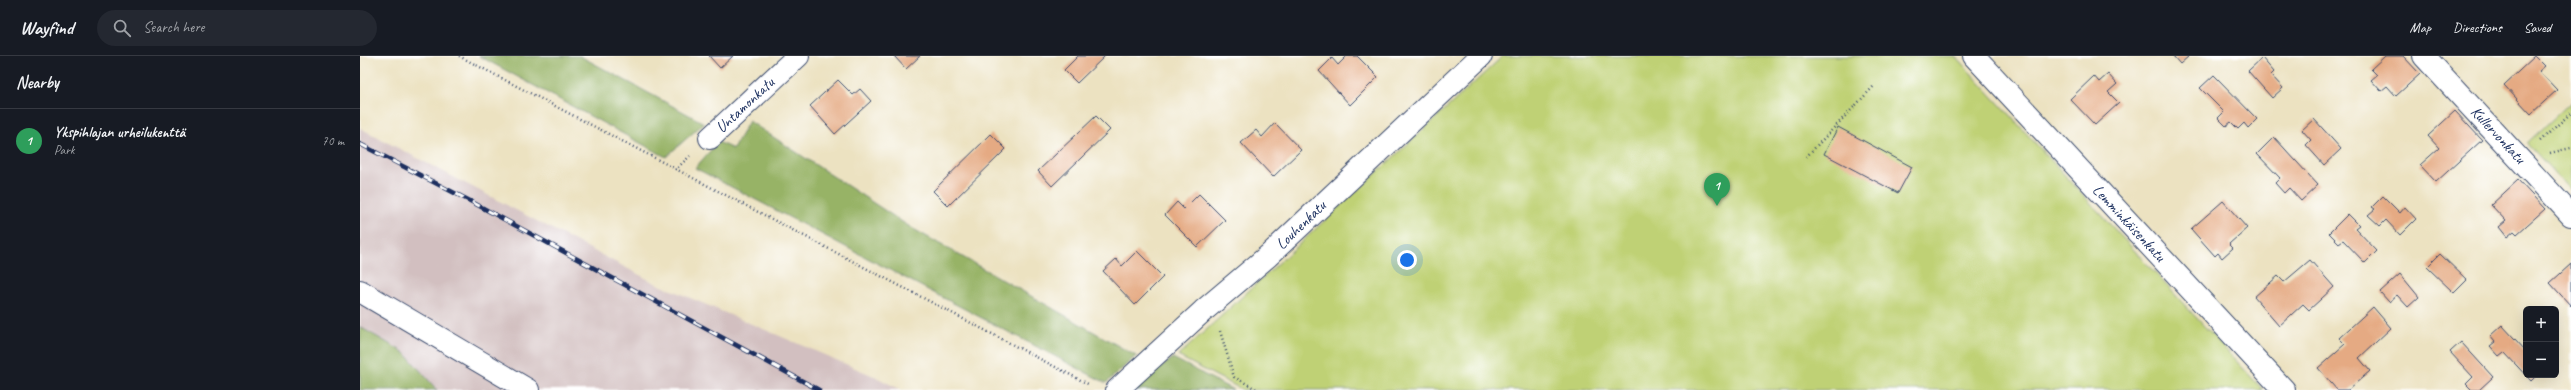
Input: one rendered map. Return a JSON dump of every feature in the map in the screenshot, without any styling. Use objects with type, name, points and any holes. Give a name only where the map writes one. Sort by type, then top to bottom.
[{"type":"street","name":"Untamonkatu","points":[[710,138],[798,56]]},
{"type":"street","name":"Louhenkatu","points":[[1117,390],[1211,304],[1268,256],[1481,56]]},
{"type":"street","name":"Lemminkäisenkatu","points":[[1974,56],[2284,390]]},
{"type":"street","name":"Kullervonkatu","points":[[2424,56],[2571,215]]},
{"type":"street","points":[[360,291],[528,390]]},
{"type":"path","points":[[459,56],[1092,386]]},
{"type":"path","points":[[1806,157],[1875,85]]},
{"type":"path","points":[[2520,159],[2571,113]]},
{"type":"path","points":[[2520,159],[2571,148]]},
{"type":"path","points":[[1211,304],[1234,377],[1258,390]]},
{"type":"shaded area","points":[[360,128],[655,283],[874,376],[901,390],[437,390],[405,353],[360,327]]},
{"type":"green space","points":[[479,56],[580,56],[704,123],[666,157]]},
{"type":"green space","points":[[1503,56],[1955,56],[2263,390],[1243,390],[1178,356]]},
{"type":"green space","points":[[2571,102],[2571,191],[2527,143]]},
{"type":"green space","points":[[749,121],[910,227],[1136,356],[1106,383],[695,168],[718,142],[733,149]]},
{"type":"green space","points":[[360,327],[405,353],[437,390],[360,390]]},
{"type":"green space","points":[[1173,358],[1233,390],[1132,390]]},
{"type":"building","points":[[709,56],[733,56],[720,68]]},
{"type":"building","points":[[894,56],[920,56],[906,69]]},
{"type":"building","points":[[1078,56],[1105,56],[1077,83],[1064,70]]},
{"type":"building","points":[[1347,56],[1357,56],[1378,77],[1350,105],[1319,71],[1332,58],[1338,65]]},
{"type":"building","points":[[2173,56],[2189,56],[2180,64]]},
{"type":"building","points":[[2385,56],[2403,56],[2420,74],[2396,96],[2387,86],[2381,91],[2371,80],[2377,75],[2371,69]]},
{"type":"building","points":[[2535,56],[2545,66],[2539,71],[2557,90],[2531,114],[2504,85]]},
{"type":"building","points":[[2262,58],[2274,72],[2271,75],[2283,88],[2272,98],[2248,71]]},
{"type":"building","points":[[2108,74],[2117,84],[2108,92],[2119,103],[2095,125],[2070,99],[2094,76],[2099,82]]},
{"type":"building","points":[[2214,75],[2257,119],[2248,128],[2244,123],[2238,129],[2231,122],[2226,126],[2218,118],[2224,112],[2200,88]]},
{"type":"building","points":[[838,80],[853,95],[860,89],[871,101],[835,134],[810,106]]},
{"type":"building","points":[[2455,111],[2482,140],[2436,182],[2420,165],[2439,148],[2428,136]]},
{"type":"building","points":[[1096,116],[1110,130],[1052,186],[1038,171]]},
{"type":"building","points":[[2314,119],[2341,149],[2324,165],[2306,145],[2311,140],[2302,130]]},
{"type":"building","points":[[1275,123],[1301,150],[1273,177],[1241,143],[1256,130],[1262,137]]},
{"type":"building","points":[[1838,127],[1912,167],[1898,193],[1824,154]]},
{"type":"building","points":[[991,134],[1006,149],[948,206],[933,191]]},
{"type":"building","points":[[2274,137],[2318,185],[2301,201],[2289,188],[2284,193],[2275,183],[2280,178],[2257,154]]},
{"type":"building","points":[[2518,180],[2545,209],[2517,234],[2514,231],[2507,237],[2499,227],[2506,221],[2491,205]]},
{"type":"building","points":[[1199,194],[1225,220],[1197,247],[1165,215],[1177,202],[1184,209]]},
{"type":"building","points":[[2383,196],[2400,213],[2405,207],[2416,219],[2400,235],[2386,220],[2380,226],[2368,215],[2375,209],[2372,207]]},
{"type":"building","points":[[2223,201],[2247,228],[2229,244],[2233,248],[2222,258],[2218,253],[2215,256],[2191,229]]},
{"type":"building","points":[[2348,214],[2359,225],[2355,228],[2377,251],[2365,263],[2343,240],[2339,243],[2329,233]]},
{"type":"building","points":[[1137,251],[1163,277],[1135,305],[1103,271],[1116,259],[1122,266]]},
{"type":"building","points":[[2440,254],[2467,280],[2454,293],[2427,267]]},
{"type":"building","points":[[2310,260],[2334,287],[2309,310],[2303,304],[2279,326],[2254,297],[2278,276],[2284,282]]},
{"type":"building","points":[[2571,264],[2571,306],[2550,283]]},
{"type":"building","points":[[2400,274],[2419,297],[2408,307],[2397,295],[2389,302],[2380,292]]},
{"type":"building","points":[[2373,307],[2391,328],[2359,358],[2370,371],[2348,390],[2337,390],[2318,368],[2345,344],[2339,338]]},
{"type":"building","points":[[2502,325],[2523,348],[2523,372],[2504,352],[2499,356],[2490,346],[2495,342],[2490,336]]},
{"type":"building","points":[[2461,342],[2493,377],[2479,390],[2472,390],[2466,384],[2473,377],[2450,352]]},
{"type":"railway","points":[[360,144],[472,202],[819,390]]},
{"type":"place","name":"Ykspihlajan urheilukenttä","points":[[1717,206]]}]
